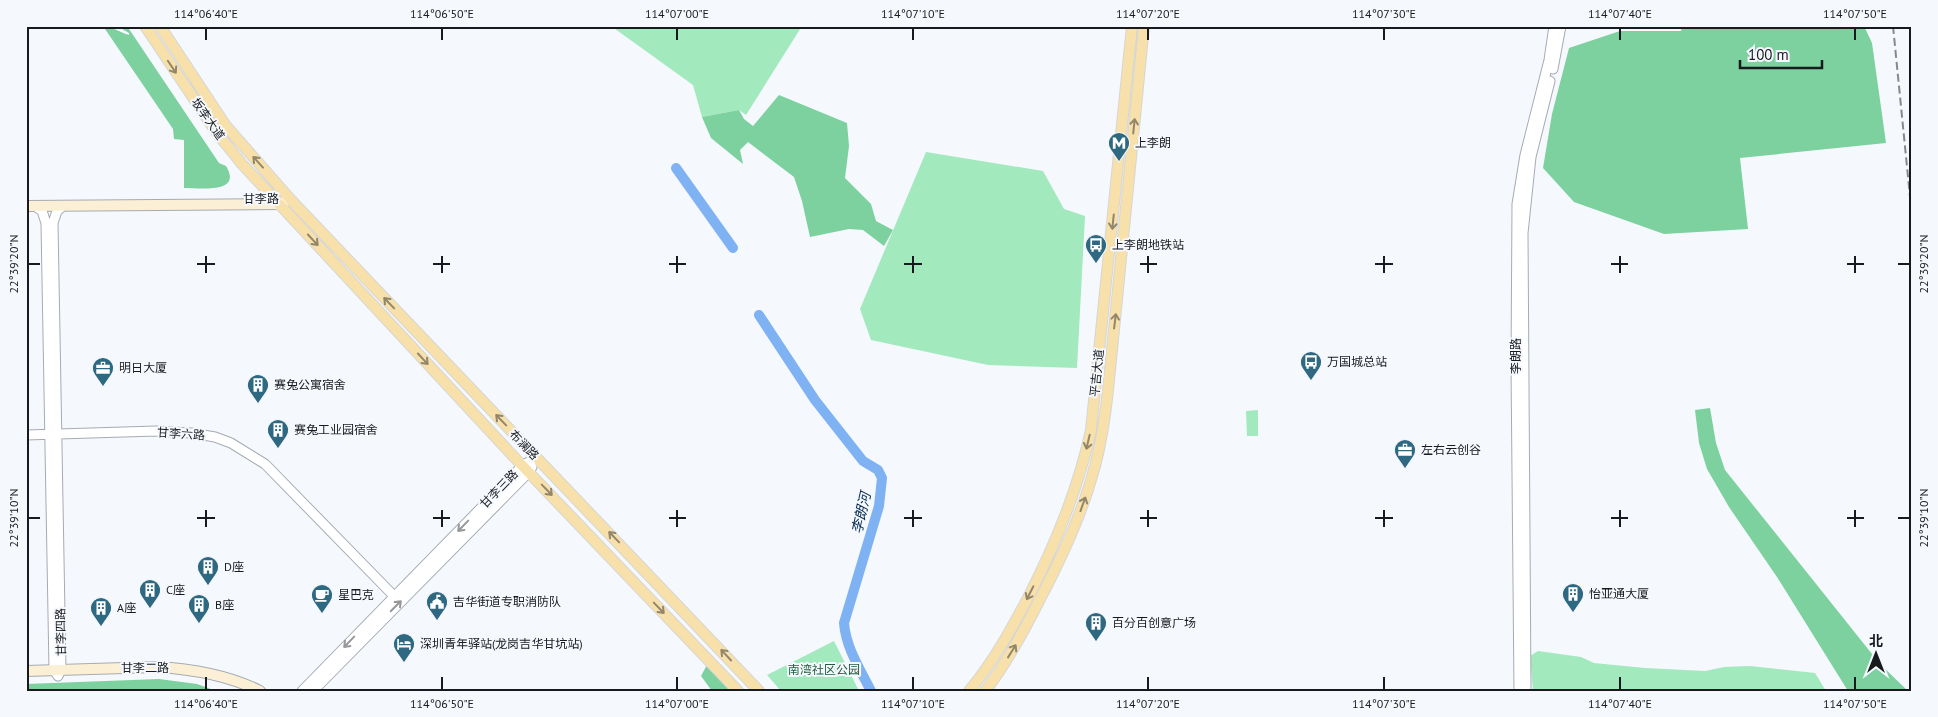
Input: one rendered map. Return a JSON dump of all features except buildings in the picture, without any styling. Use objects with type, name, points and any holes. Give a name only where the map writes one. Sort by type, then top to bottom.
[{"type":"main road","name":"坂李大道","points":[[145,26],[230,150],[277,201]]},
{"type":"main road","name":"坂李大道","points":[[160,26],[226,126],[290,198]]},
{"type":"main road","name":"平吉大道","points":[[969,691],[993,660],[1012,630],[1051,551],[1072,502],[1082,469],[1091,430],[1132,26]]},
{"type":"main road","name":"平吉大道","points":[[985,691],[1022,635],[1062,556],[1083,506],[1094,472],[1103,432],[1108,390],[1144,26]]},
{"type":"main road","name":"甘李路","points":[[31,206],[277,201],[290,198]]},
{"type":"main road","name":"布澜路","points":[[290,198],[759,691]]},
{"type":"main road","name":"甘李路","points":[[26,200],[277,201]]},
{"type":"main road","name":"布澜路","points":[[277,201],[526,469],[738,691]]},
{"type":"main road","name":"甘李二路","points":[[26,677],[58,672],[179,668],[228,678],[260,691]]},
{"type":"main road","name":"甘李二路","points":[[26,671],[178,674],[202,678],[245,691]]},
{"type":"street","name":"李朗路","points":[[1519,691],[1516,233],[1518,204],[1549,60],[1554,26]]},
{"type":"street","name":"李朗路","points":[[1526,691],[1523,233],[1531,142],[1555,62],[1561,26]]},
{"type":"street","name":"甘李四路","points":[[31,206],[42,211],[46,223],[54,434]]},
{"type":"street","name":"甘李四路","points":[[58,672],[53,223],[57,211],[63,206]]},
{"type":"street","name":"甘李六路","points":[[26,435],[191,433],[215,437],[231,443],[264,464],[394,595]]},
{"type":"street","name":"甘李三路","points":[[302,691],[537,458]]},
{"type":"street","name":"甘李三路","points":[[313,691],[526,469]]},
{"type":"green space","points":[[103,26],[129,35],[129,33],[117,26],[127,26],[219,163],[226,166],[230,175],[229,181],[224,185],[217,188],[184,188],[184,140],[174,139],[173,129]]},
{"type":"green space","points":[[611,26],[802,26],[746,115],[739,110],[702,117],[693,85]]},
{"type":"green space","points":[[1682,26],[1864,26],[1872,43],[1886,143],[1740,158],[1748,229],[1664,234],[1574,202],[1543,168],[1552,114],[1569,48],[1620,31],[1681,31]]},
{"type":"green space","points":[[779,95],[847,123],[849,146],[845,178],[871,204],[876,221],[893,230],[884,246],[863,230],[849,229],[810,237],[802,201],[794,177],[748,142],[740,150],[743,164],[711,138],[702,117],[739,110],[744,119],[753,126]]},
{"type":"green space","points":[[926,152],[1043,171],[1064,209],[1085,216],[1077,368],[988,365],[871,340],[860,309]]},
{"type":"green space","points":[[1710,408],[1716,443],[1725,470],[1880,664],[1908,691],[1848,691],[1777,577],[1729,507],[1707,469],[1699,443],[1695,410]]},
{"type":"green space","points":[[1258,410],[1258,436],[1247,436],[1246,411]]},
{"type":"green space","name":"南湾社区公园","points":[[834,641],[859,691],[781,691],[767,675]]},
{"type":"green space","points":[[1538,651],[1581,657],[1594,663],[1645,668],[1705,671],[1724,667],[1750,666],[1815,673],[1826,691],[1533,691],[1530,656]]},
{"type":"green space","points":[[708,663],[734,691],[712,691],[701,676]]},
{"type":"green space","points":[[159,679],[197,684],[216,691],[26,691],[26,684]]},
{"type":"waterway","name":"李朗河","points":[[676,168],[733,248]]},
{"type":"waterway","name":"李朗河","points":[[759,315],[815,400],[863,461],[878,470],[882,478],[879,506],[844,623],[851,650],[871,691]]},
{"type":"railway","points":[[1893,26],[1912,217]]},
{"type":"place","name":"上李朗","points":[[1119,162]]},
{"type":"place","name":"上李朗地铁站","points":[[1096,264]]},
{"type":"place","name":"万国城总站","points":[[1311,381]]},
{"type":"place","name":"明日大厦","points":[[103,387]]},
{"type":"place","name":"赛兔公寓宿舍","points":[[258,404]]},
{"type":"place","name":"赛兔工业园宿舍","points":[[278,449]]},
{"type":"place","name":"左右云创谷","points":[[1405,469]]},
{"type":"place","name":"D座","points":[[208,586]]},
{"type":"place","name":"C座","points":[[150,609]]},
{"type":"place","name":"怡亚通大厦","points":[[1573,613]]},
{"type":"place","name":"星巴克","points":[[322,614]]},
{"type":"place","name":"吉华街道专职消防队","points":[[437,621]]},
{"type":"place","name":"B座","points":[[199,624]]},
{"type":"place","name":"A座","points":[[101,627]]},
{"type":"place","name":"百分百创意广场","points":[[1096,642]]},
{"type":"place","name":"深圳青年驿站(龙岗吉华甘坑站)","points":[[404,663]]}]
